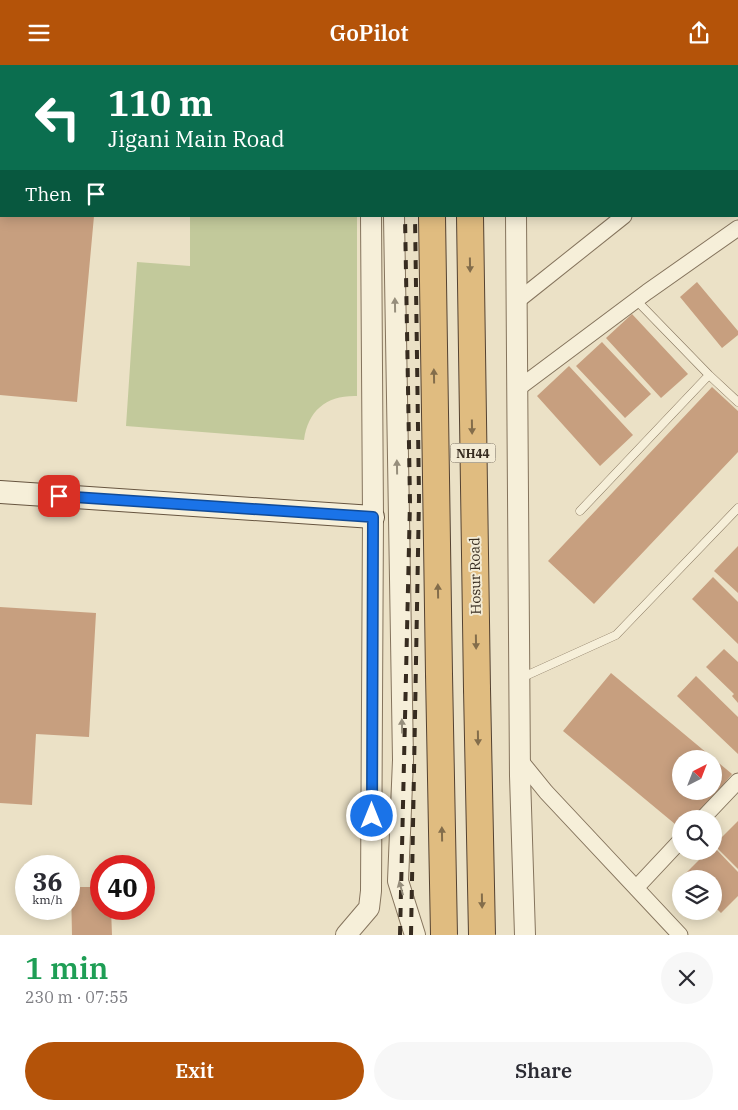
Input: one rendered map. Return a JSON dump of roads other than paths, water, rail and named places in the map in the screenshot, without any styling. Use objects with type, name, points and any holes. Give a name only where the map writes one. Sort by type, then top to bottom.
[{"type":"highway","name":"NH44","points":[[432,217],[444,935]]},
{"type":"highway","name":"Hosur Road","points":[[470,217],[482,935]]},
{"type":"main road","points":[[0,492],[373,517]]},
{"type":"street","points":[[346,935],[369,908],[371,891],[373,589],[371,217]]},
{"type":"street","points":[[394,217],[403,760],[398,881],[415,935]]},
{"type":"street","points":[[516,217],[520,760],[525,935]]},
{"type":"street","points":[[516,302],[623,217]]},
{"type":"street","points":[[516,390],[738,228]]},
{"type":"street","points":[[373,589],[400,592]]},
{"type":"street","points":[[520,760],[546,792],[680,935]]},
{"type":"street","points":[[711,810],[738,781]]},
{"type":"street","points":[[636,888],[672,850]]},
{"type":"lane","points":[[637,301],[708,375],[738,402]]},
{"type":"lane","points":[[580,511],[708,375]]},
{"type":"lane","points":[[520,679],[616,635],[738,507]]},
{"type":"railway","points":[[400,935],[410,502],[405,217]]},
{"type":"railway","points":[[411,935],[419,498],[415,217]]}]
